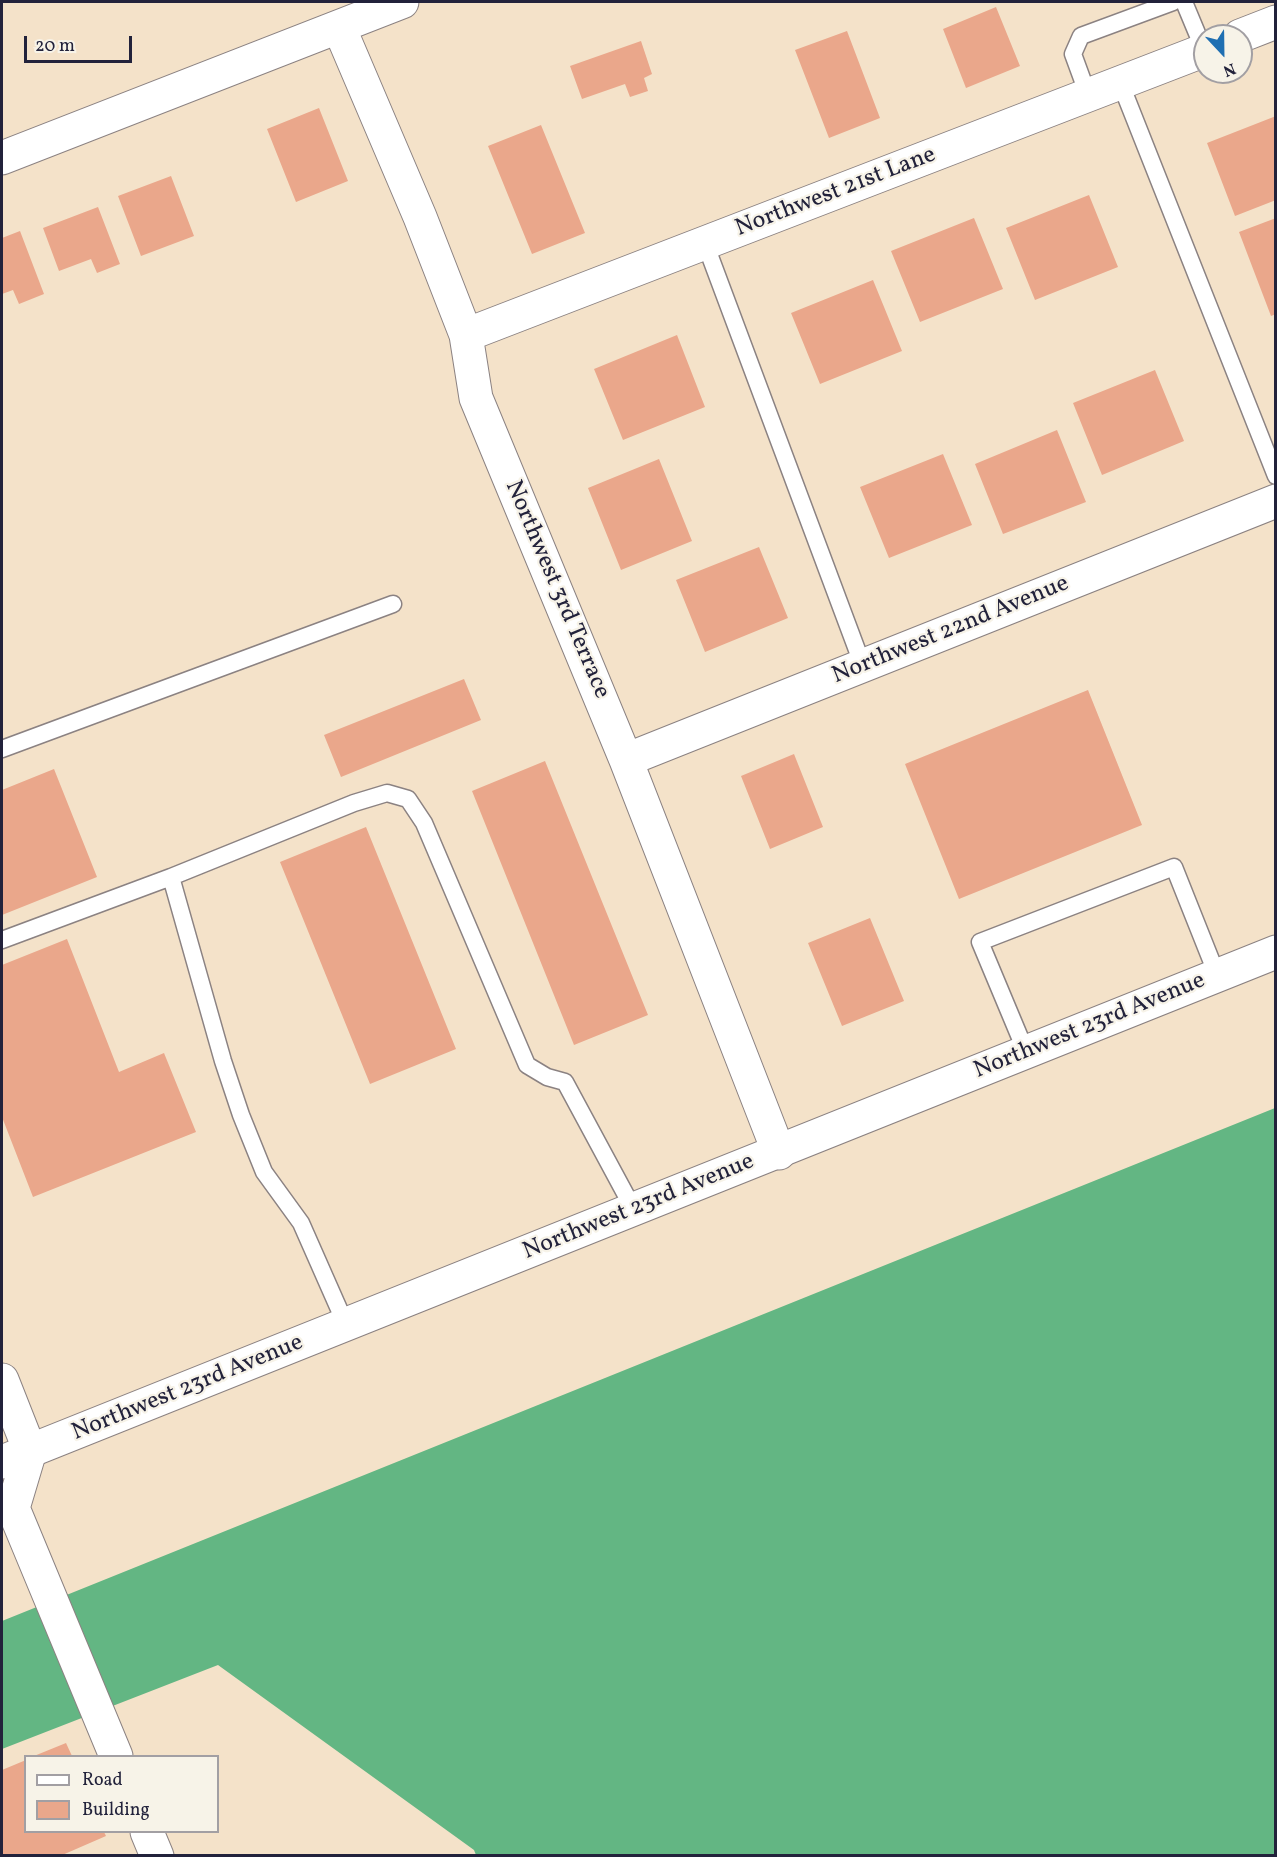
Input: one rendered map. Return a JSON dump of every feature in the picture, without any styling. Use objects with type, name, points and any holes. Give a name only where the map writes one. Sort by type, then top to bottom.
[{"type":"street","points":[[2,158],[402,2]]},
{"type":"street","points":[[1253,31],[1275,22]]},
{"type":"street","name":"Northwest 3rd Terrace","points":[[339,27],[420,217],[466,335],[476,398],[626,760],[779,1153]]},
{"type":"street","name":"Northwest 21st Lane","points":[[466,335],[1193,55]]},
{"type":"street","name":"Northwest 22nd Avenue","points":[[626,760],[1275,501]]},
{"type":"street","name":"Northwest 23rd Avenue","points":[[16,1457],[779,1153],[1275,952]]},
{"type":"street","points":[[2,1380],[16,1457],[13,1508],[116,1755]]},
{"type":"street","points":[[147,1833],[157,1856]]},
{"type":"lane","points":[[1088,95],[1073,54],[1081,36],[1173,2]]},
{"type":"lane","points":[[1184,2],[1194,24]]},
{"type":"lane","points":[[1120,82],[1275,476]]},
{"type":"lane","points":[[705,243],[863,666]]},
{"type":"lane","points":[[2,748],[393,604]]},
{"type":"lane","points":[[2,940],[171,877],[354,803],[387,793],[408,799],[424,823],[527,1065],[547,1077],[565,1082],[634,1210]]},
{"type":"lane","points":[[1026,1052],[980,942],[1174,867],[1217,975]]},
{"type":"lane","points":[[171,877],[223,1061],[241,1115],[264,1172],[301,1223],[346,1326]]},
{"type":"green space","points":[[1275,1108],[1275,1855],[476,1855],[474,1850],[218,1665],[2,1749],[2,1621]]},
{"type":"building","points":[[996,7],[1020,66],[966,88],[943,29]]},
{"type":"building","points":[[847,31],[880,118],[829,138],[795,50]]},
{"type":"building","points":[[641,41],[652,74],[644,78],[648,91],[630,97],[625,84],[582,99],[570,66]]},
{"type":"building","points":[[319,108],[348,181],[296,202],[267,129]]},
{"type":"building","points":[[1276,116],[1276,200],[1235,216],[1207,143]]},
{"type":"building","points":[[541,125],[585,233],[532,254],[488,146]]},
{"type":"building","points":[[171,176],[194,236],[141,256],[118,196]]},
{"type":"building","points":[[1089,195],[1118,267],[1035,300],[1006,228]]},
{"type":"building","points":[[98,207],[120,264],[97,273],[91,259],[59,271],[43,228]]},
{"type":"building","points":[[974,218],[1003,289],[920,322],[891,251]]},
{"type":"building","points":[[1276,218],[1276,314],[1271,316],[1239,232]]},
{"type":"building","points":[[20,231],[44,294],[19,304],[13,290],[2,294],[2,238]]},
{"type":"building","points":[[873,280],[902,351],[820,384],[791,313]]},
{"type":"building","points":[[677,335],[705,407],[623,440],[594,369]]},
{"type":"building","points":[[1155,370],[1184,441],[1102,475],[1073,403]]},
{"type":"building","points":[[1057,430],[1086,502],[1003,534],[975,464]]},
{"type":"building","points":[[943,454],[972,525],[889,558],[860,487]]},
{"type":"building","points":[[659,459],[692,541],[621,570],[588,488]]},
{"type":"building","points":[[759,547],[788,618],[705,652],[676,580]]},
{"type":"building","points":[[464,679],[481,720],[341,777],[324,735]]},
{"type":"building","points":[[1088,690],[1142,825],[959,899],[905,764]]},
{"type":"building","points":[[794,754],[823,827],[770,849],[741,776]]},
{"type":"building","points":[[545,761],[648,1015],[574,1045],[472,791]]},
{"type":"building","points":[[54,769],[97,877],[2,915],[2,790]]},
{"type":"building","points":[[366,827],[456,1049],[370,1084],[280,862]]},
{"type":"building","points":[[870,918],[904,1001],[842,1026],[808,943]]},
{"type":"building","points":[[67,939],[119,1072],[164,1053],[196,1132],[33,1197],[2,1117],[2,965]]},
{"type":"building","points":[[66,1743],[72,1755],[36,1755]]},
{"type":"building","points":[[24,1761],[24,1833],[104,1833],[106,1836],[60,1856],[2,1856],[2,1770]]}]
